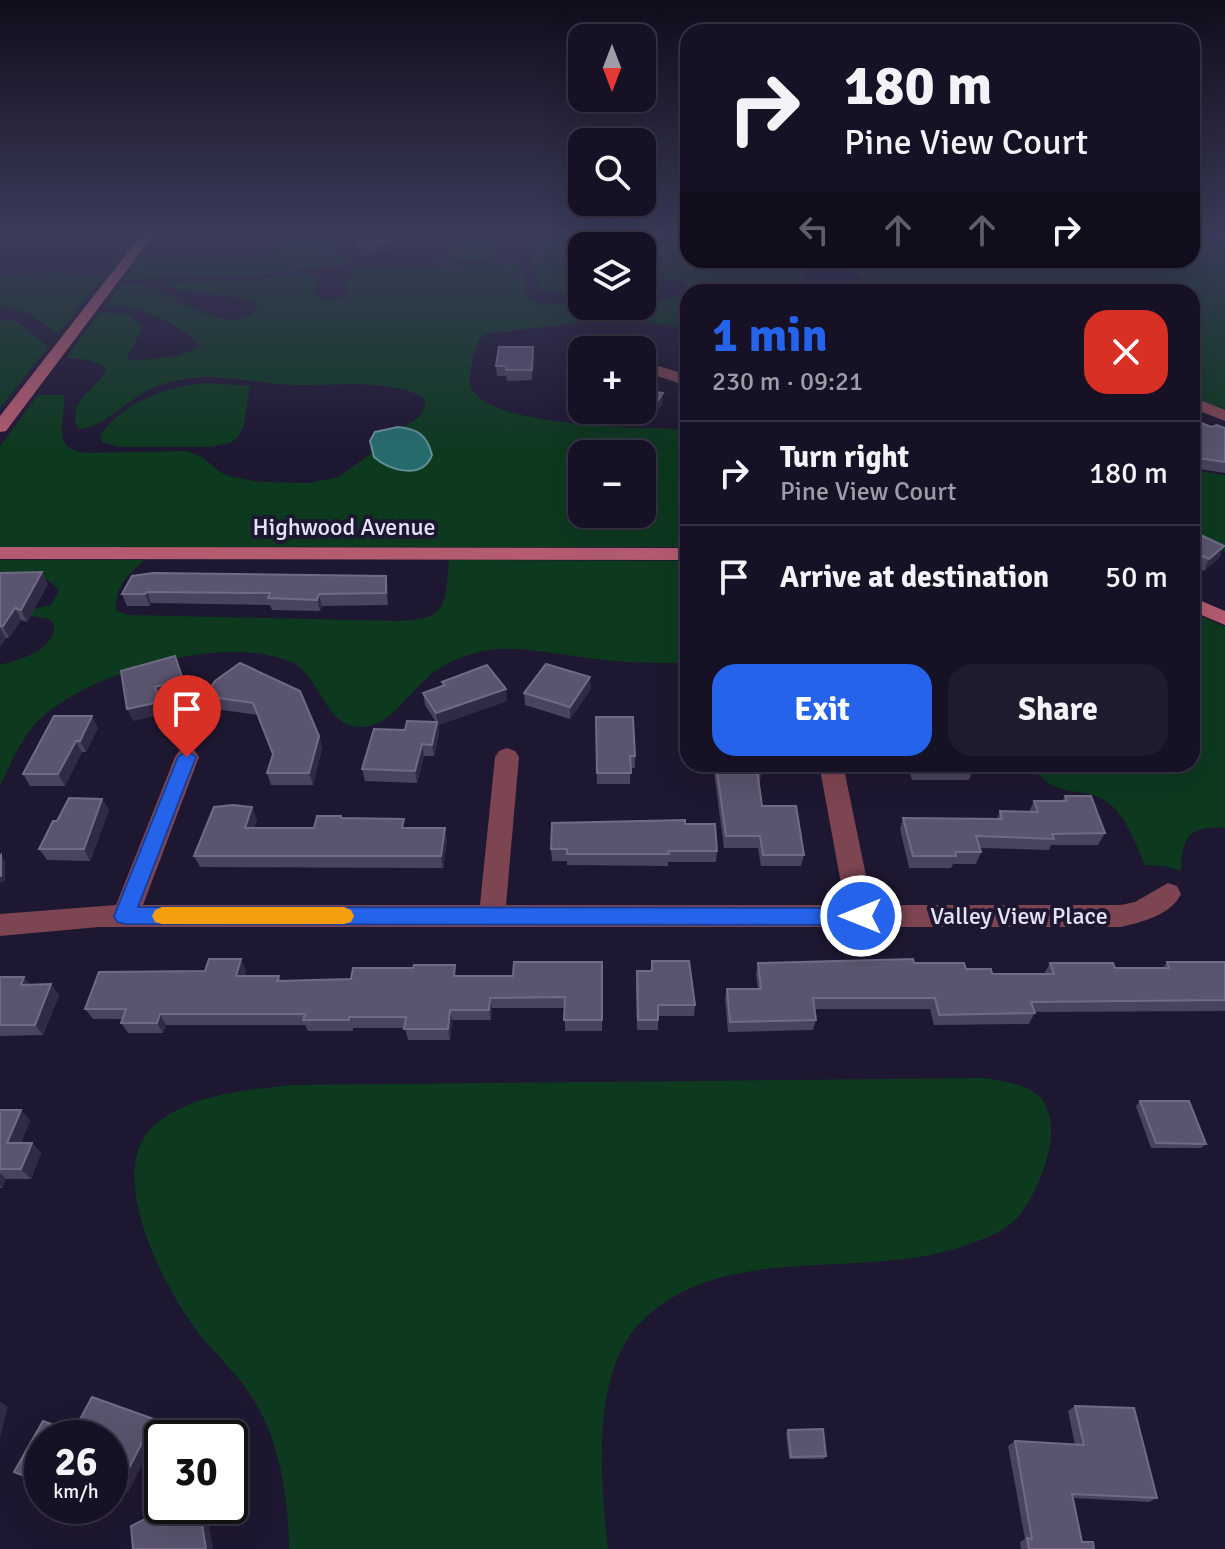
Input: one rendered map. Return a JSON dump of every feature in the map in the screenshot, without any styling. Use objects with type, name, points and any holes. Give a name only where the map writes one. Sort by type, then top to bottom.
[{"type":"street","points":[[0,427],[93,306]]},
{"type":"street","points":[[656,371],[680,378]]},
{"type":"street","points":[[1200,405],[1225,416]]},
{"type":"street","name":"Highwood Avenue","points":[[0,553],[680,554]]},
{"type":"street","points":[[1200,607],[1225,619]]},
{"type":"street","points":[[125,916],[187,757]]},
{"type":"street","points":[[492,916],[507,757]]},
{"type":"street","points":[[833,772],[861,916]]},
{"type":"street","name":"Valley View Place","points":[[0,925],[83,916],[1121,916],[1142,911],[1168,894]]},
{"type":"shaded area","points":[[80,306],[58,334],[27,312],[0,307]]},
{"type":"shaded area","points":[[107,306],[190,306],[221,319],[236,320],[249,316],[256,306],[568,306],[568,320],[600,320],[485,334],[475,350],[470,385],[488,403],[541,419],[568,424],[680,429],[680,547],[0,547],[0,446],[38,395],[64,395],[63,440],[76,451],[187,451],[202,457],[222,473],[261,482],[309,483],[338,477],[372,453],[386,466],[402,470],[431,450],[423,435],[404,427],[419,417],[426,405],[423,397],[393,387],[361,384],[296,385],[212,377],[177,380],[147,390],[97,424],[78,429],[75,419],[79,403],[106,370],[93,362],[66,358],[100,312],[125,315],[139,324],[142,329],[127,357],[131,361],[178,356],[199,347],[196,340],[185,332],[154,315]]},
{"type":"shaded area","points":[[656,306],[680,306],[680,327],[631,320],[656,320]]},
{"type":"shaded area","points":[[1200,306],[1225,306],[1225,413],[1200,402]]},
{"type":"shaded area","points":[[0,320],[16,321],[48,347],[0,408]]},
{"type":"shaded area","points":[[207,383],[250,386],[244,425],[238,437],[230,443],[209,447],[119,447],[102,442],[100,436],[110,424],[134,405],[162,392]]},
{"type":"shaded area","points":[[398,427],[416,431],[427,442],[432,455],[421,468],[405,471],[388,466],[374,457],[370,441],[375,432]]},
{"type":"shaded area","points":[[1200,471],[1225,475],[1225,552],[1200,541]]},
{"type":"shaded area","points":[[0,560],[144,560],[120,588],[116,611],[128,615],[397,621],[426,617],[441,607],[449,560],[680,561],[680,662],[628,662],[520,649],[484,651],[441,667],[387,717],[378,723],[358,727],[337,717],[309,677],[291,662],[263,654],[231,652],[196,655],[124,672],[63,702],[40,719],[28,733],[0,786],[0,665],[35,652],[49,641],[54,624],[49,619],[26,615],[23,611],[51,605],[59,591],[41,577],[0,573]]},
{"type":"shaded area","points":[[1200,616],[1225,627],[1225,828],[1203,829],[1190,836],[1183,850],[1181,871],[1145,865],[1127,825],[1117,811],[1101,798],[1061,789],[1037,772],[1200,772]]},
{"type":"shaded area","points":[[983,1078],[1030,1090],[1044,1102],[1050,1119],[1050,1144],[1041,1176],[1025,1208],[1006,1227],[971,1244],[924,1256],[795,1266],[712,1280],[674,1296],[641,1322],[625,1344],[613,1370],[606,1399],[602,1461],[608,1549],[289,1549],[281,1473],[264,1418],[248,1391],[177,1302],[151,1250],[135,1192],[135,1165],[142,1141],[158,1122],[205,1099],[257,1089],[292,1085]]},
{"type":"building","points":[[499,347],[533,347],[532,370],[506,370],[506,366],[496,366]]},
{"type":"building","points":[[1200,422],[1225,428],[1225,462],[1200,458]]},
{"type":"building","points":[[1200,535],[1224,546],[1209,559],[1200,555]]},
{"type":"building","points":[[42,572],[21,610],[15,608],[0,626],[0,573]]},
{"type":"building","points":[[153,573],[386,576],[386,593],[319,594],[317,600],[268,598],[270,593],[122,594],[132,576]]},
{"type":"building","points":[[175,656],[183,680],[155,687],[160,702],[127,709],[121,671]]},
{"type":"building","points":[[240,663],[300,691],[319,736],[309,773],[267,773],[273,754],[253,703],[205,696],[215,681]]},
{"type":"building","points":[[546,664],[590,677],[570,707],[524,693]]},
{"type":"building","points":[[487,665],[506,689],[436,713],[423,693],[445,685],[442,682]]},
{"type":"building","points":[[54,716],[92,716],[58,774],[23,774]]},
{"type":"building","points":[[596,717],[633,717],[635,756],[630,756],[631,773],[597,773]]},
{"type":"building","points":[[407,721],[437,722],[432,745],[422,744],[415,771],[362,769],[374,729],[405,730]]},
{"type":"building","points":[[717,772],[757,772],[762,806],[796,806],[804,855],[763,855],[760,836],[726,836]]},
{"type":"building","points":[[1065,796],[1091,796],[1105,833],[1052,834],[1054,839],[976,836],[981,852],[955,852],[956,856],[913,856],[903,818],[1002,819],[1000,811],[1038,812],[1034,801],[1067,801]]},
{"type":"building","points":[[69,798],[102,799],[84,849],[39,849],[53,821],[57,821]]},
{"type":"building","points":[[214,807],[252,807],[245,828],[314,828],[317,816],[341,816],[404,819],[402,828],[445,828],[441,856],[194,856]]},
{"type":"building","points":[[685,820],[685,824],[715,824],[717,851],[567,854],[567,849],[551,849],[552,823]]},
{"type":"building","points":[[209,959],[241,959],[236,976],[279,976],[277,981],[351,979],[353,968],[413,968],[414,965],[455,965],[454,976],[513,976],[514,962],[602,962],[602,1020],[564,1020],[565,997],[490,998],[489,1010],[450,1010],[448,1029],[404,1029],[406,1017],[303,1020],[305,1014],[160,1014],[157,1023],[121,1023],[126,1009],[85,1009],[99,972],[205,971]]},
{"type":"building","points":[[913,959],[914,963],[964,963],[966,969],[991,969],[992,974],[1054,974],[1050,963],[1113,963],[1115,968],[1169,968],[1167,962],[1225,962],[1225,1000],[1031,1002],[1035,1013],[939,1015],[935,998],[813,998],[816,1020],[730,1022],[727,989],[761,989],[758,963]]},
{"type":"building","points":[[652,961],[689,961],[695,1005],[658,1005],[658,1020],[638,1020],[637,971],[652,971]]},
{"type":"building","points":[[0,977],[24,977],[21,985],[51,984],[35,1025],[0,1025]]},
{"type":"building","points":[[1140,1101],[1189,1101],[1206,1144],[1156,1143]]},
{"type":"building","points":[[0,1110],[21,1110],[7,1143],[32,1143],[21,1169],[0,1169]]},
{"type":"building","points":[[92,1397],[154,1419],[144,1420],[144,1439],[128,1470],[128,1420],[80,1420]]},
{"type":"building","points":[[1075,1406],[1134,1408],[1157,1498],[1072,1494],[1082,1542],[1093,1542],[1094,1549],[1029,1549],[1027,1538],[1032,1539],[1015,1441],[1084,1445]]},
{"type":"building","points":[[823,1429],[826,1456],[791,1457],[788,1430]]},
{"type":"building","points":[[24,1454],[24,1476],[14,1472]]},
{"type":"building","points":[[144,1520],[144,1524],[202,1524],[206,1549],[133,1549],[131,1526]]},
{"type":"slow traffic","points":[[162,916],[344,916]]},
{"type":"route","points":[[187,757],[125,916],[861,916]]}]
